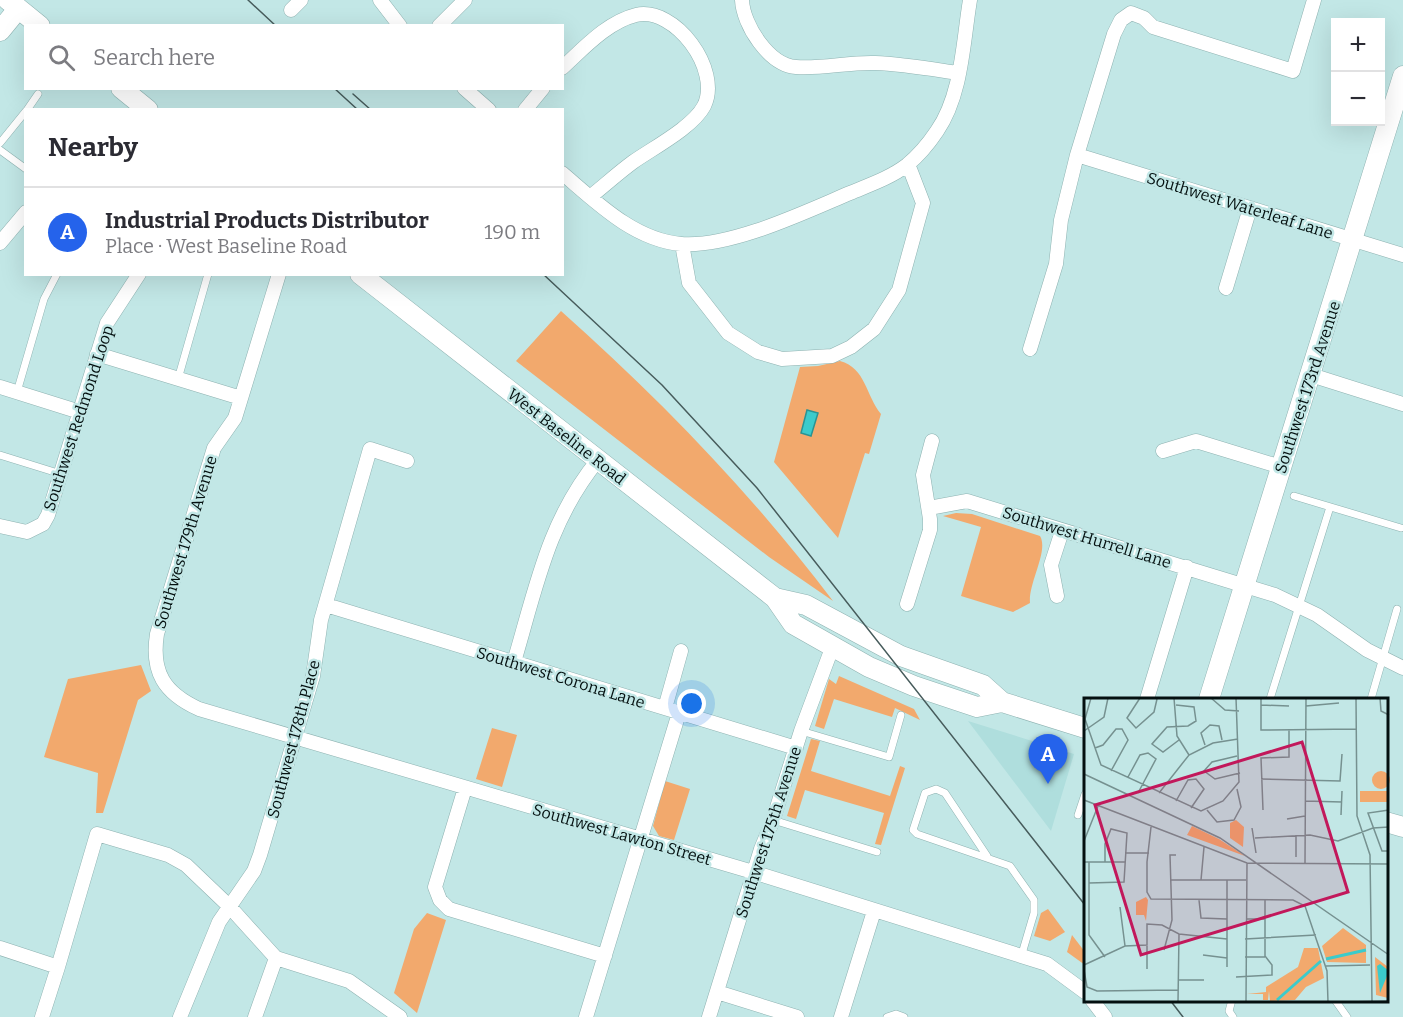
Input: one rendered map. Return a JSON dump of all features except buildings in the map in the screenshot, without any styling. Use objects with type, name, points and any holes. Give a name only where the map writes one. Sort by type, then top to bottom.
[{"type":"main road","points":[[0,31],[13,4],[38,24]]},
{"type":"main road","name":"Southwest 173rd Avenue","points":[[1209,698],[1403,76]]},
{"type":"main road","points":[[123,90],[146,108]]},
{"type":"main road","name":"West Baseline Road","points":[[363,276],[776,598],[794,624],[832,648],[914,686],[977,707],[1002,702]]},
{"type":"main road","name":"West Baseline Road","points":[[776,598],[806,605],[901,656],[982,685],[1002,702],[1084,728]]},
{"type":"main road","points":[[1388,822],[1403,826]]},
{"type":"street","points":[[380,0],[398,24]]},
{"type":"street","points":[[441,24],[465,0]]},
{"type":"street","points":[[742,0],[743,16],[752,35],[775,57],[794,68],[876,63],[958,73]]},
{"type":"street","points":[[564,174],[590,197],[646,235],[682,244],[719,240],[789,218],[885,177],[908,164],[938,130],[947,113],[958,73],[970,0]]},
{"type":"street","points":[[1030,349],[1056,264],[1061,220],[1077,155],[1114,34],[1121,20],[1131,13],[1144,18],[1153,27],[1293,71],[1314,0]]},
{"type":"street","points":[[564,66],[598,36],[624,19],[638,14],[656,17],[677,28],[694,48],[704,65],[707,96],[694,118],[590,197]]},
{"type":"street","points":[[466,90],[487,108]]},
{"type":"street","points":[[527,108],[541,90]]},
{"type":"street","name":"Southwest Waterleaf Lane","points":[[1077,155],[1403,255]]},
{"type":"street","points":[[682,244],[689,283],[728,333],[758,352],[782,359],[832,356],[851,347],[874,329],[899,290],[923,203],[908,164]]},
{"type":"street","points":[[1226,288],[1250,208]]},
{"type":"street","points":[[0,243],[24,214]]},
{"type":"street","name":"Southwest Redmond Loop","points":[[0,526],[17,531],[36,529],[48,515],[107,323],[138,276]]},
{"type":"street","name":"Southwest 179th Avenue","points":[[160,676],[154,656],[157,634],[214,448],[235,418],[278,276]]},
{"type":"street","points":[[97,354],[241,398]]},
{"type":"street","points":[[1311,375],[1403,404]]},
{"type":"street","points":[[0,387],[80,412]]},
{"type":"street","points":[[908,604],[930,530],[923,475],[932,441]]},
{"type":"street","points":[[1163,451],[1196,441],[1281,467]]},
{"type":"street","name":"Southwest 178th Place","points":[[180,1017],[219,922],[254,871],[260,855],[313,676],[319,632],[370,449],[407,461]]},
{"type":"street","points":[[514,662],[554,530],[576,487],[598,460]]},
{"type":"street","name":"Southwest Hurrell Lane","points":[[929,508],[967,501],[1245,585],[1299,606],[1382,658],[1403,668]]},
{"type":"street","points":[[1057,596],[1051,565],[1062,531]]},
{"type":"street","points":[[1147,698],[1187,567]]},
{"type":"street","name":"Southwest Corona Lane","points":[[326,605],[796,748]]},
{"type":"street","name":"Southwest 175th Avenue","points":[[709,1017],[753,872],[832,648]]},
{"type":"street","points":[[665,708],[681,651]]},
{"type":"street","name":"Southwest Lawton Street","points":[[160,676],[168,688],[187,704],[638,840],[753,872],[1047,964],[1084,991]]},
{"type":"street","points":[[586,1017],[638,840],[679,713]]},
{"type":"street","points":[[465,788],[435,887],[440,900],[449,909],[604,956]]},
{"type":"street","points":[[42,1017],[97,834],[168,855],[186,865],[229,906],[276,958],[349,981],[400,1017]]},
{"type":"street","points":[[841,1017],[874,911]]},
{"type":"street","points":[[0,948],[58,967]]},
{"type":"street","points":[[255,1017],[276,958]]},
{"type":"street","points":[[717,992],[797,1017]]},
{"type":"lane","points":[[28,108],[39,94]]},
{"type":"lane","points":[[0,143],[24,113]]},
{"type":"lane","points":[[0,150],[24,168]]},
{"type":"lane","points":[[17,392],[44,300],[56,276]]},
{"type":"lane","points":[[178,379],[207,276]]},
{"type":"lane","points":[[0,455],[61,474]]},
{"type":"lane","points":[[1294,496],[1401,528]]},
{"type":"lane","points":[[1270,698],[1330,507]]},
{"type":"lane","points":[[1371,698],[1397,609]]},
{"type":"lane","points":[[801,731],[888,757],[901,714]]},
{"type":"lane","points":[[987,856],[945,793],[936,789],[925,793],[913,830],[917,834],[987,856],[1010,866],[1034,900],[1034,913],[1021,957]]},
{"type":"lane","points":[[1078,815],[1084,797]]},
{"type":"lane","points":[[773,820],[878,852]]},
{"type":"lane","points":[[1231,1002],[1228,1011],[1233,1017]]},
{"type":"lane","points":[[1336,1002],[1347,1017]]},
{"type":"lane","points":[[887,1017],[896,1014],[904,1017]]},
{"type":"shaded area","points":[[561,311],[704,449],[770,523],[833,601],[769,557],[516,361]]},
{"type":"shaded area","points":[[840,361],[849,365],[860,376],[881,414],[869,454],[865,453],[838,538],[774,462],[800,367]]},
{"type":"shaded area","points":[[956,513],[972,514],[1040,536],[1042,550],[1032,586],[1030,603],[1013,612],[961,596],[981,527],[943,516]]},
{"type":"shaded area","points":[[141,665],[151,691],[138,700],[103,813],[96,813],[98,773],[44,757],[68,679]]},
{"type":"shaded area","points":[[839,676],[914,709],[920,720],[895,708],[892,717],[834,699],[824,729],[815,726],[829,679],[836,684]]},
{"type":"shaded area","points":[[968,721],[1074,754],[1051,831]]},
{"type":"shaded area","points":[[492,728],[517,735],[502,787],[476,779]]},
{"type":"shaded area","points":[[811,739],[820,741],[811,771],[890,796],[900,766],[905,768],[881,845],[875,844],[884,813],[805,790],[796,819],[787,816]]},
{"type":"shaded area","points":[[665,781],[690,789],[674,840],[659,836],[653,826]]},
{"type":"shaded area","points":[[1048,909],[1065,932],[1050,941],[1034,936],[1041,913]]},
{"type":"shaded area","points":[[427,913],[446,920],[417,1013],[394,993],[414,929]]},
{"type":"shaded area","points":[[1072,935],[1084,951],[1084,964],[1067,952]]},
{"type":"water","points":[[807,410],[818,413],[811,436],[801,433]]},
{"type":"tram line","points":[[248,0],[274,24]]},
{"type":"tram line","points":[[336,90],[356,108]]},
{"type":"tram line","points":[[353,94],[369,108]]},
{"type":"tram line","points":[[545,276],[662,385],[757,488],[1084,904]]},
{"type":"tram line","points":[[1172,1002],[1183,1017]]},
{"type":"place","name":"Industrial Products Distributor","points":[[1048,784]]}]
